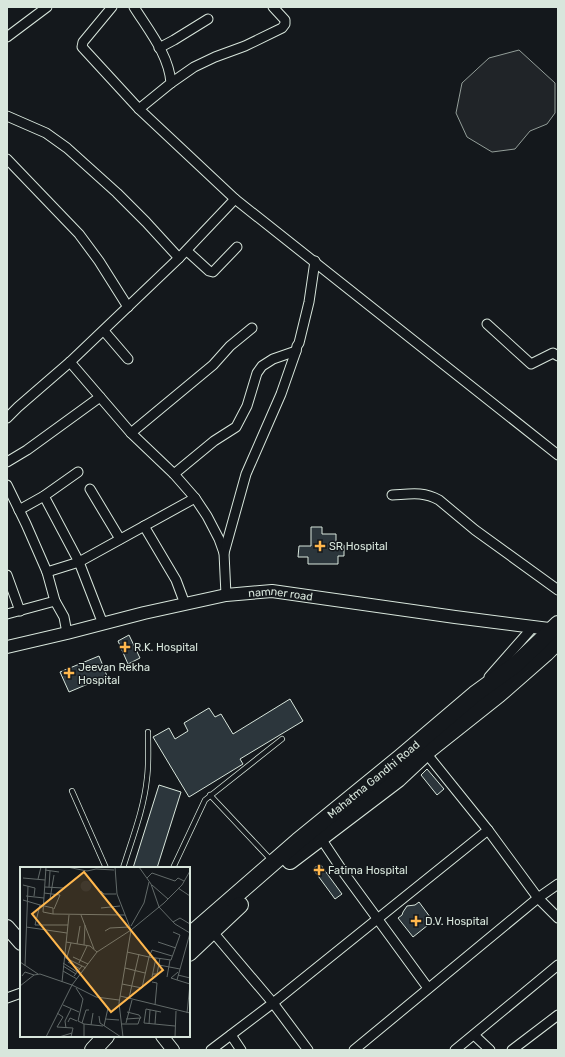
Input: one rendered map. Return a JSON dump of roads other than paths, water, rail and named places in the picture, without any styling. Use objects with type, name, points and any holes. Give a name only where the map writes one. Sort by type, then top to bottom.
[{"type":"highway","name":"Mahatma Gandhi Road","points":[[190,935],[298,841],[472,696],[515,665],[557,631]]},
{"type":"highway","name":"Mahatma Gandhi Road","points":[[190,952],[278,869],[398,779],[426,753],[498,695],[546,653],[557,631]]},
{"type":"highway","points":[[82,1050],[93,1037]]},
{"type":"highway","points":[[93,1050],[105,1037]]},
{"type":"main road","name":"namner road","points":[[7,647],[226,595],[272,591],[557,631]]},
{"type":"main road","points":[[7,927],[20,942]]},
{"type":"main road","points":[[163,1037],[173,1050]]},
{"type":"street","points":[[7,37],[47,7]]},
{"type":"street","points":[[112,7],[83,42],[82,47],[139,108],[235,199],[558,455]]},
{"type":"street","points":[[134,7],[164,54],[170,72],[171,83]]},
{"type":"street","points":[[139,108],[171,83],[194,68],[215,57],[245,46],[282,28],[285,24],[285,20],[273,7]]},
{"type":"street","points":[[159,48],[208,19]]},
{"type":"street","points":[[7,116],[46,133],[67,148],[132,207],[179,258]]},
{"type":"street","points":[[7,160],[79,234],[99,261],[128,307]]},
{"type":"street","points":[[7,418],[104,331],[187,250],[235,199]]},
{"type":"street","points":[[187,250],[209,271],[213,272],[237,247]]},
{"type":"street","points":[[224,553],[246,474],[281,394],[296,351],[309,302],[315,261]]},
{"type":"street","points":[[487,324],[532,364],[553,354],[558,356]]},
{"type":"street","points":[[131,433],[213,366],[230,346],[252,328]]},
{"type":"street","points":[[104,331],[128,359]]},
{"type":"street","points":[[174,474],[214,441],[236,427],[262,366],[273,359],[296,351]]},
{"type":"street","points":[[70,362],[131,433],[174,474],[195,498],[207,516],[219,539],[224,553],[226,595]]},
{"type":"street","points":[[7,462],[27,450],[100,397]]},
{"type":"street","points":[[19,510],[44,496],[78,472]]},
{"type":"street","points":[[7,485],[47,572],[55,600],[64,616],[67,633]]},
{"type":"street","points":[[90,489],[120,539]]},
{"type":"street","points":[[392,495],[421,493],[440,500],[475,530],[558,590]]},
{"type":"street","points":[[44,496],[79,562],[103,624]]},
{"type":"street","points":[[47,572],[79,562],[195,498]]},
{"type":"street","points":[[144,526],[176,580],[185,604]]},
{"type":"street","points":[[7,575],[20,611]]},
{"type":"street","points":[[7,614],[55,600]]},
{"type":"street","points":[[472,696],[533,627]]},
{"type":"street","points":[[426,753],[488,830],[538,898],[558,918]]},
{"type":"street","points":[[211,1050],[488,830]]},
{"type":"street","points":[[316,841],[344,873],[428,988]]},
{"type":"street","points":[[354,1050],[538,898],[558,884]]},
{"type":"street","points":[[212,931],[272,1003],[308,1050]]},
{"type":"street","points":[[455,1050],[558,965]]},
{"type":"street","points":[[7,998],[20,993]]},
{"type":"street","points":[[512,1050],[558,1015]]},
{"type":"street","points":[[474,1034],[490,1050]]},
{"type":"street","points":[[231,1035],[240,1050]]},
{"type":"lane","points":[[123,867],[146,788],[148,732]]},
{"type":"lane","points":[[173,867],[205,800],[282,739]]},
{"type":"lane","points":[[72,791],[106,867]]},
{"type":"lane","points":[[210,795],[273,863]]},
{"type":"place","name":"SR Hospital","points":[[320,546]]},
{"type":"place","name":"R.K. Hospital","points":[[125,647]]},
{"type":"place","name":"Jeevan Rekha Hospital","points":[[69,673]]},
{"type":"place","name":"Fatima Hospital","points":[[319,870]]},
{"type":"place","name":"D.V. Hospital","points":[[416,921]]}]
